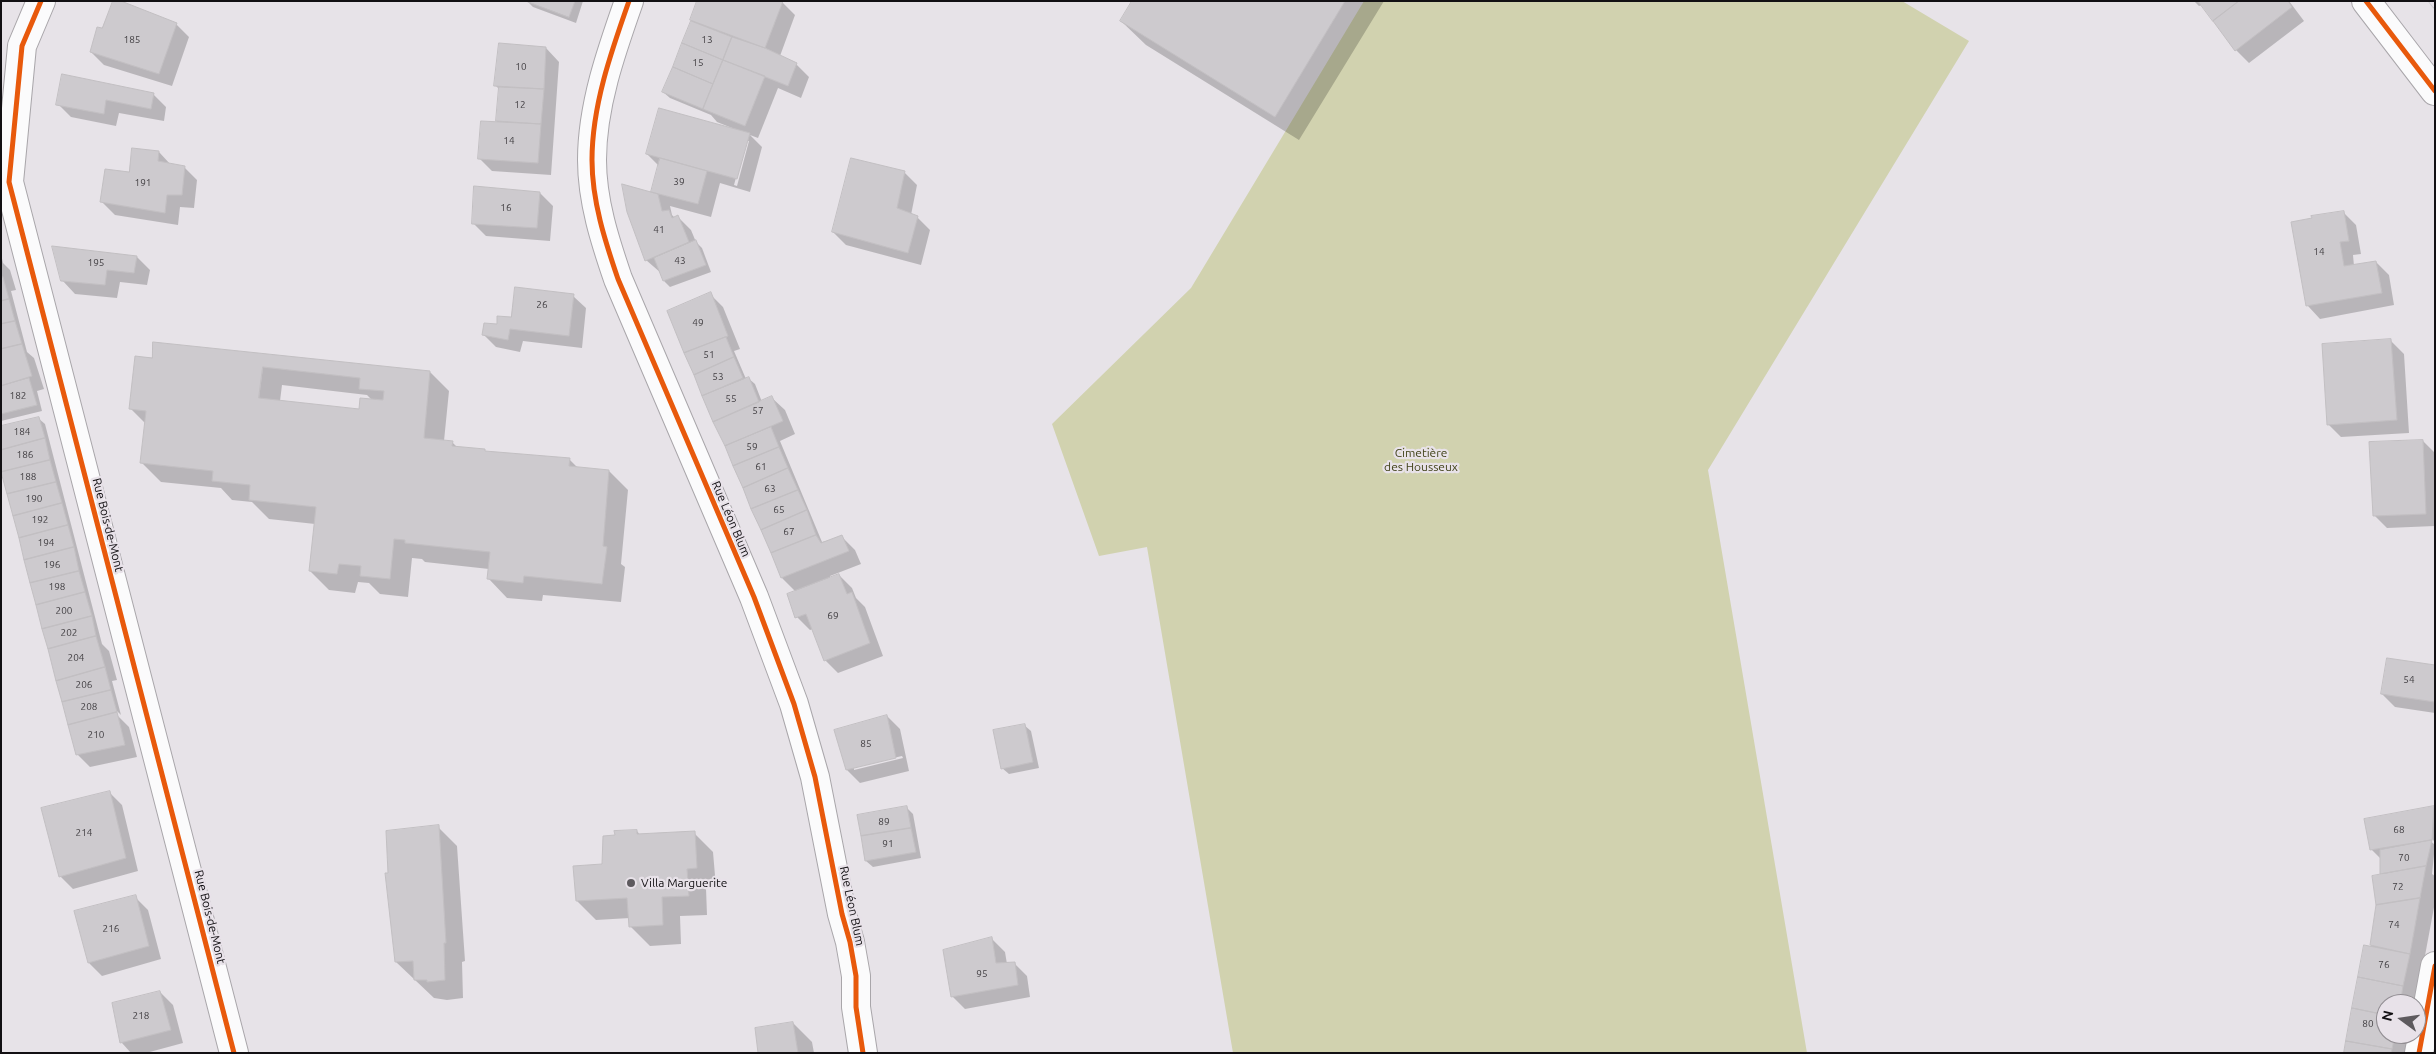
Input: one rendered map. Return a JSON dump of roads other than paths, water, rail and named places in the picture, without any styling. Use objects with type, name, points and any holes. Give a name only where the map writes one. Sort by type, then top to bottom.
[{"type":"street","name":"Rue Bois-de-Mont","points":[[40,1],[22,46],[9,182],[234,1053]]},
{"type":"street","name":"Rue Léon Blum","points":[[629,1],[602,84],[595,124],[592,161],[596,199],[618,279],[754,597],[786,680],[815,777],[842,914],[850,942],[856,976],[856,1007],[863,1053]]},
{"type":"street","points":[[2366,1],[2435,91]]},
{"type":"street","points":[[2419,1053],[2435,966]]},
{"type":"railway","points":[[2431,1],[2435,6]]},
{"type":"place","name":"Villa Marguerite","points":[[631,883]]},
{"type":"park label","name":"Cimetière des Housseux","points":[[1421,460]]}]
